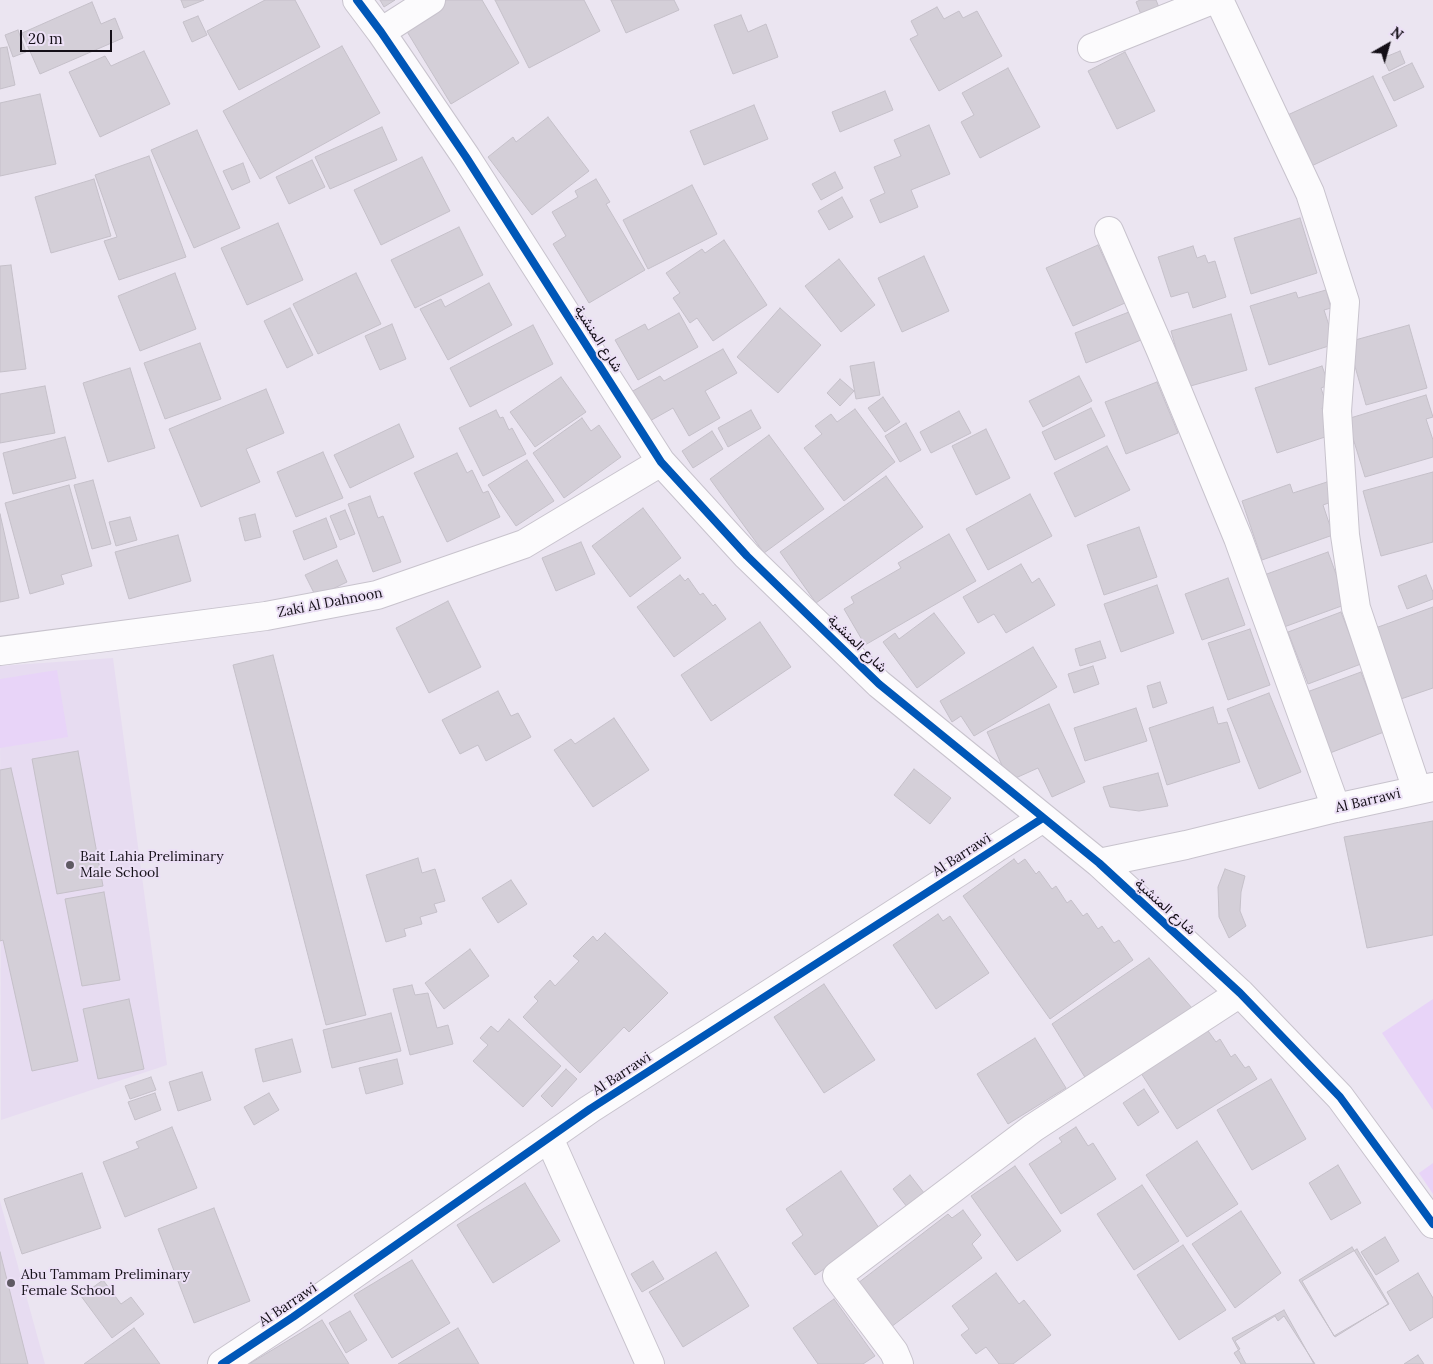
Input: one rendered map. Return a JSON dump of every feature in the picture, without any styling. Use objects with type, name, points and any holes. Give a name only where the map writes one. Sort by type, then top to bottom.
[{"type":"street","name":"شارع المنشية","points":[[357,0],[466,157],[661,462],[746,556],[879,684],[1099,864],[1240,993],[1340,1097],[1433,1224]]},
{"type":"street","points":[[381,32],[431,0]]},
{"type":"street","points":[[1092,48],[1212,0]]},
{"type":"street","points":[[1219,0],[1310,193],[1345,302],[1337,411],[1345,535],[1356,608],[1425,788]]},
{"type":"street","points":[[1109,231],[1238,538],[1336,808]]},
{"type":"street","name":"Zaki Al Dahnoon","points":[[0,651],[266,616],[377,595],[524,544],[661,462]]},
{"type":"street","name":"Al Barrawi","points":[[1099,864],[1425,788]]},
{"type":"street","name":"Al Barrawi","points":[[222,1364],[293,1317],[598,1104],[1043,818]]},
{"type":"street","points":[[899,1364],[894,1352],[838,1276],[1033,1128],[1240,993]]},
{"type":"street","points":[[549,1138],[650,1364]]},
{"type":"shaded area","name":"Bait Lahia Preliminary Male School","points":[[113,658],[167,1065],[1,1120],[0,666]]},
{"type":"shaded area","points":[[57,670],[68,737],[0,748],[0,679]]},
{"type":"shaded area","points":[[1433,999],[1433,1110],[1382,1033]]},
{"type":"shaded area","points":[[1433,1163],[1433,1194],[1419,1173]]},
{"type":"shaded area","name":"Abu Tammam Preliminary Female School","points":[[0,1201],[45,1364],[0,1364]]},
{"type":"building","points":[[181,0],[204,0],[184,8]]},
{"type":"building","points":[[265,0],[295,0],[320,47],[239,90],[207,31]]},
{"type":"building","points":[[380,0],[395,0],[384,7]]},
{"type":"building","points":[[445,0],[482,0],[519,63],[451,104],[403,25]]},
{"type":"building","points":[[495,0],[584,0],[600,31],[529,68]]},
{"type":"building","points":[[611,0],[674,0],[679,10],[626,33]]},
{"type":"building","points":[[1140,0],[1156,0],[1160,10],[1142,17],[1136,2]]},
{"type":"building","points":[[92,2],[101,24],[115,18],[123,38],[40,74],[22,33]]},
{"type":"building","points":[[937,7],[944,19],[959,11],[963,18],[977,11],[1002,56],[939,91],[910,39],[918,35],[911,21]]},
{"type":"building","points":[[741,15],[748,32],[766,24],[778,57],[733,74],[714,25]]},
{"type":"building","points":[[198,16],[207,35],[192,42],[183,22]]},
{"type":"building","points":[[18,30],[26,52],[13,57],[5,35]]},
{"type":"building","points":[[342,46],[380,113],[260,179],[223,111]]},
{"type":"building","points":[[7,47],[15,85],[0,89],[0,48]]},
{"type":"building","points":[[144,51],[170,104],[100,137],[69,72],[105,56],[111,66]]},
{"type":"building","points":[[1400,51],[1405,63],[1389,71],[1383,58]]},
{"type":"building","points":[[1125,52],[1155,111],[1117,129],[1088,71]]},
{"type":"building","points":[[1412,63],[1424,87],[1394,101],[1382,77]]},
{"type":"building","points":[[1008,68],[1040,127],[980,158],[961,122],[974,115],[962,93]]},
{"type":"building","points":[[1373,76],[1397,126],[1305,169],[1281,118]]},
{"type":"building","points":[[885,91],[893,110],[840,132],[832,112]]},
{"type":"building","points":[[40,94],[56,164],[0,176],[0,103]]},
{"type":"building","points":[[754,105],[768,139],[704,165],[690,131]]},
{"type":"building","points":[[548,117],[589,171],[532,215],[488,157],[513,137],[516,142]]},
{"type":"building","points":[[929,125],[950,174],[911,190],[918,207],[880,223],[870,200],[885,193],[874,167],[901,156],[894,140]]},
{"type":"building","points":[[382,127],[397,160],[330,189],[315,157]]},
{"type":"building","points":[[197,130],[240,228],[194,248],[151,150]]},
{"type":"building","points":[[149,156],[186,257],[119,280],[104,241],[117,237],[95,175]]},
{"type":"building","points":[[422,157],[450,211],[381,245],[354,190]]},
{"type":"building","points":[[312,160],[325,187],[289,204],[276,177]]},
{"type":"building","points":[[243,163],[250,182],[232,190],[223,171]]},
{"type":"building","points":[[835,172],[843,188],[821,200],[812,184]]},
{"type":"building","points":[[94,179],[111,236],[51,253],[35,197]]},
{"type":"building","points":[[596,179],[610,202],[606,204],[645,270],[589,303],[553,244],[566,236],[552,212],[578,197],[575,191]]},
{"type":"building","points":[[692,185],[717,234],[648,269],[623,220]]},
{"type":"building","points":[[842,197],[853,217],[829,230],[818,211]]},
{"type":"building","points":[[1300,218],[1317,273],[1251,294],[1234,238]]},
{"type":"building","points":[[278,223],[303,280],[247,305],[221,248]]},
{"type":"building","points":[[459,227],[483,275],[415,308],[391,260]]},
{"type":"building","points":[[724,240],[767,305],[713,341],[697,318],[690,323],[673,298],[680,293],[666,273],[702,249],[705,253]]},
{"type":"building","points":[[1098,245],[1125,303],[1073,326],[1046,268]]},
{"type":"building","points":[[1193,246],[1197,258],[1205,255],[1208,263],[1215,261],[1226,297],[1193,308],[1188,292],[1171,297],[1158,257]]},
{"type":"building","points":[[924,256],[949,311],[902,332],[878,278]]},
{"type":"building","points":[[839,259],[875,305],[841,332],[805,286]]},
{"type":"building","points":[[11,265],[26,369],[0,372],[0,266]]},
{"type":"building","points":[[175,273],[196,329],[140,351],[118,296]]},
{"type":"building","points":[[356,273],[381,324],[318,354],[293,304]]},
{"type":"building","points":[[489,283],[512,325],[448,360],[420,309],[441,299],[445,307]]},
{"type":"building","points":[[1326,290],[1331,308],[1324,310],[1335,344],[1269,365],[1250,306],[1296,292],[1298,298]]},
{"type":"building","points":[[290,308],[313,355],[287,368],[264,321]]},
{"type":"building","points":[[780,308],[821,345],[778,393],[737,357]]},
{"type":"building","points":[[1129,312],[1141,340],[1086,363],[1075,333]]},
{"type":"building","points":[[679,313],[698,347],[638,380],[615,340],[645,324],[648,330]]},
{"type":"building","points":[[1231,314],[1247,370],[1187,387],[1171,331]]},
{"type":"building","points":[[392,324],[406,359],[380,370],[365,336]]},
{"type":"building","points":[[533,325],[553,364],[470,407],[450,368]]},
{"type":"building","points":[[1409,325],[1427,388],[1366,405],[1348,342]]},
{"type":"building","points":[[200,343],[221,399],[165,419],[144,363]]},
{"type":"building","points":[[723,349],[737,373],[705,391],[720,418],[689,436],[673,408],[648,422],[631,392],[660,376],[664,381]]},
{"type":"building","points":[[874,362],[880,395],[856,399],[850,366]]},
{"type":"building","points":[[1322,366],[1329,385],[1321,388],[1327,406],[1322,408],[1331,435],[1277,453],[1255,388]]},
{"type":"building","points":[[130,368],[155,448],[108,462],[83,383]]},
{"type":"building","points":[[1079,376],[1092,401],[1043,427],[1029,401]]},
{"type":"building","points":[[561,377],[586,412],[535,447],[510,412]]},
{"type":"building","points":[[840,379],[854,391],[840,406],[827,393]]},
{"type":"building","points":[[1157,382],[1178,433],[1126,454],[1105,402]]},
{"type":"building","points":[[45,386],[55,433],[0,443],[0,394]]},
{"type":"building","points":[[266,389],[284,433],[246,449],[260,482],[201,507],[169,429]]},
{"type":"building","points":[[1426,395],[1433,417],[1426,419],[1433,440],[1433,457],[1365,477],[1347,419]]},
{"type":"building","points":[[883,397],[900,422],[885,432],[868,408]]},
{"type":"building","points":[[1091,408],[1105,436],[1055,460],[1042,432]]},
{"type":"building","points":[[855,409],[895,462],[844,501],[804,448],[822,434],[815,426],[831,414],[837,422]]},
{"type":"building","points":[[496,410],[500,418],[503,417],[509,430],[512,428],[526,454],[483,476],[459,428]]},
{"type":"building","points":[[751,410],[761,428],[728,447],[718,428]]},
{"type":"building","points":[[959,411],[971,433],[931,453],[920,432]]},
{"type":"building","points":[[582,418],[591,431],[599,425],[621,457],[564,498],[533,453]]},
{"type":"building","points":[[906,423],[921,450],[900,462],[885,436]]},
{"type":"building","points":[[399,424],[414,457],[350,488],[334,455]]},
{"type":"building","points":[[986,429],[1010,478],[976,495],[952,446]]},
{"type":"building","points":[[712,431],[723,449],[693,468],[682,451]]},
{"type":"building","points":[[769,435],[824,509],[764,553],[710,479]]},
{"type":"building","points":[[65,437],[76,478],[13,494],[3,453]]},
{"type":"building","points":[[1107,446],[1130,490],[1075,517],[1054,473]]},
{"type":"building","points":[[323,452],[343,498],[296,517],[277,472]]},
{"type":"building","points":[[457,453],[467,473],[472,470],[483,493],[488,491],[500,517],[447,542],[414,473]]},
{"type":"building","points":[[527,460],[554,501],[516,526],[488,485]]},
{"type":"building","points":[[1433,472],[1433,542],[1381,556],[1363,491]]},
{"type":"building","points":[[886,476],[923,527],[816,603],[780,552]]},
{"type":"building","points":[[93,480],[111,544],[92,549],[74,485]]},
{"type":"building","points":[[1327,482],[1334,501],[1323,505],[1333,535],[1262,560],[1242,501],[1290,484],[1293,493]]},
{"type":"building","points":[[69,485],[92,566],[61,575],[64,584],[30,594],[5,503]]},
{"type":"building","points":[[1030,494],[1052,536],[988,570],[966,529]]},
{"type":"building","points":[[370,496],[378,518],[383,516],[401,562],[373,572],[348,504]]},
{"type":"building","points":[[643,508],[681,558],[630,597],[592,546]]},
{"type":"building","points":[[345,510],[355,534],[340,540],[330,516]]},
{"type":"building","points":[[0,514],[19,598],[0,602]]},
{"type":"building","points":[[255,514],[261,537],[245,541],[239,518]]},
{"type":"building","points":[[130,517],[137,540],[116,546],[109,522]]},
{"type":"building","points":[[326,518],[337,547],[304,560],[293,531]]},
{"type":"building","points":[[1139,527],[1157,577],[1104,595],[1087,545]]},
{"type":"building","points":[[949,534],[976,581],[865,645],[844,609],[854,603],[851,597],[901,568],[898,563]]},
{"type":"building","points":[[178,535],[191,581],[129,599],[115,552]]},
{"type":"building","points":[[581,542],[595,574],[556,591],[542,558]]},
{"type":"building","points":[[1328,552],[1347,604],[1284,627],[1264,575]]},
{"type":"building","points":[[337,560],[347,582],[316,597],[305,575]]},
{"type":"building","points":[[1021,564],[1032,583],[1039,578],[1055,605],[1006,633],[994,614],[978,623],[963,597]]},
{"type":"building","points":[[680,575],[685,581],[688,578],[700,595],[703,593],[713,606],[715,604],[726,619],[674,657],[637,607]]},
{"type":"building","points":[[1426,575],[1433,592],[1433,599],[1407,609],[1398,586]]},
{"type":"building","points":[[1228,578],[1245,625],[1202,640],[1185,594]]},
{"type":"building","points":[[1157,585],[1174,633],[1121,652],[1104,604]]},
{"type":"building","points":[[448,601],[481,667],[429,693],[396,628]]},
{"type":"building","points":[[1433,607],[1433,688],[1395,701],[1370,630]]},
{"type":"building","points":[[1341,612],[1361,664],[1308,684],[1288,632]]},
{"type":"building","points":[[934,613],[965,653],[917,688],[883,642],[895,633],[899,639]]},
{"type":"building","points":[[760,622],[791,667],[711,721],[681,675]]},
{"type":"building","points":[[1250,629],[1270,685],[1228,700],[1208,643]]},
{"type":"building","points":[[1100,641],[1106,658],[1080,666],[1075,649]]},
{"type":"building","points":[[1033,647],[1057,687],[974,736],[961,716],[952,722],[940,701]]},
{"type":"building","points":[[273,655],[366,1015],[326,1025],[233,665]]},
{"type":"building","points":[[1093,666],[1099,684],[1074,693],[1068,674]]},
{"type":"building","points":[[1361,672],[1384,732],[1330,753],[1307,692]]},
{"type":"building","points":[[1160,682],[1167,703],[1153,708],[1147,686]]},
{"type":"building","points":[[498,691],[511,716],[518,713],[531,737],[486,761],[478,745],[460,754],[442,720]]},
{"type":"building","points":[[1269,693],[1301,772],[1259,789],[1227,709]]},
{"type":"building","points":[[1049,704],[1085,782],[1052,797],[1038,768],[1009,781],[987,732]]},
{"type":"building","points":[[1213,707],[1218,724],[1227,722],[1240,762],[1167,785],[1149,728]]},
{"type":"building","points":[[1136,708],[1147,741],[1085,761],[1074,728]]},
{"type":"building","points":[[614,718],[649,770],[593,807],[554,750],[571,739],[575,744]]},
{"type":"building","points":[[78,751],[103,886],[57,894],[32,759]]},
{"type":"building","points":[[11,768],[78,1061],[32,1071],[3,940],[0,941],[0,770]]},
{"type":"building","points":[[914,769],[951,798],[930,824],[894,795]]},
{"type":"building","points":[[1158,773],[1168,806],[1139,811],[1110,807],[1103,787]]},
{"type":"building","points":[[1433,821],[1433,935],[1367,948],[1344,837]]},
{"type":"building","points":[[418,858],[422,873],[435,869],[445,901],[434,904],[437,912],[420,917],[422,924],[404,929],[406,936],[386,942],[366,875]]},
{"type":"building","points":[[1014,859],[1018,864],[1025,859],[1036,874],[1039,871],[1052,889],[1056,886],[1067,903],[1071,900],[1083,916],[1087,913],[1098,929],[1102,926],[1114,943],[1119,940],[1133,960],[1050,1019],[963,896]]},
{"type":"building","points":[[1225,869],[1245,876],[1241,892],[1240,911],[1246,926],[1229,938],[1219,917],[1218,887]]},
{"type":"building","points":[[511,880],[527,904],[498,923],[482,898]]},
{"type":"building","points":[[104,892],[120,980],[82,986],[65,899]]},
{"type":"building","points":[[938,914],[943,921],[950,916],[989,973],[936,1009],[893,945]]},
{"type":"building","points":[[605,933],[668,993],[629,1032],[624,1027],[580,1073],[523,1017],[538,1001],[534,997],[550,980],[555,986],[579,961],[573,956],[593,936],[597,941]]},
{"type":"building","points":[[470,949],[489,976],[444,1009],[425,983]]},
{"type":"building","points":[[1149,958],[1192,1008],[1086,1079],[1052,1024]]},
{"type":"building","points":[[824,984],[875,1060],[824,1093],[774,1017]]},
{"type":"building","points":[[412,985],[415,995],[428,993],[437,1028],[448,1025],[453,1044],[410,1055],[393,989]]},
{"type":"building","points":[[129,999],[144,1069],[98,1079],[83,1009]]},
{"type":"building","points":[[391,1013],[401,1051],[332,1068],[323,1030]]},
{"type":"building","points":[[509,1019],[561,1066],[523,1107],[473,1061],[488,1045],[480,1038],[491,1026],[498,1032]]},
{"type":"building","points":[[1206,1028],[1216,1042],[1220,1039],[1231,1057],[1235,1054],[1245,1068],[1249,1066],[1257,1079],[1177,1129],[1139,1070]]},
{"type":"building","points":[[1035,1038],[1066,1088],[1008,1124],[977,1074]]},
{"type":"building","points":[[292,1039],[301,1072],[263,1082],[255,1049]]},
{"type":"building","points":[[397,1059],[403,1084],[366,1094],[359,1068]]},
{"type":"building","points":[[566,1069],[577,1079],[552,1107],[541,1096]]},
{"type":"building","points":[[202,1072],[211,1100],[178,1111],[169,1082]]},
{"type":"building","points":[[151,1077],[156,1090],[130,1099],[125,1086]]},
{"type":"building","points":[[1271,1079],[1306,1139],[1252,1170],[1217,1110]]},
{"type":"building","points":[[1144,1089],[1159,1112],[1138,1126],[1123,1103]]},
{"type":"building","points":[[155,1093],[161,1110],[135,1120],[128,1102]]},
{"type":"building","points":[[269,1093],[279,1110],[254,1125],[244,1107]]},
{"type":"building","points":[[172,1127],[197,1188],[125,1217],[103,1162],[139,1148],[136,1142]]},
{"type":"building","points":[[1076,1127],[1088,1146],[1093,1143],[1116,1179],[1061,1214],[1029,1164],[1062,1142],[1059,1138]]},
{"type":"building","points":[[1197,1141],[1238,1204],[1187,1237],[1146,1175]]},
{"type":"building","points":[[1338,1165],[1361,1203],[1331,1220],[1309,1183]]},
{"type":"building","points":[[1015,1166],[1061,1231],[1017,1261],[971,1196]]},
{"type":"building","points":[[841,1171],[881,1231],[815,1275],[792,1243],[803,1235],[786,1209]]},
{"type":"building","points":[[82,1173],[101,1228],[22,1254],[4,1199]]},
{"type":"building","points":[[910,1175],[928,1198],[911,1212],[893,1189]]},
{"type":"building","points":[[525,1183],[560,1241],[493,1283],[457,1225]]},
{"type":"building","points":[[1142,1185],[1179,1241],[1134,1270],[1097,1214]]},
{"type":"building","points":[[214,1208],[250,1301],[194,1323],[158,1229]]},
{"type":"building","points":[[963,1210],[981,1235],[972,1244],[982,1258],[891,1327],[858,1283],[948,1214],[952,1218]]},
{"type":"building","points":[[1241,1211],[1281,1273],[1235,1308],[1192,1244]]},
{"type":"building","points":[[1385,1237],[1399,1261],[1376,1275],[1361,1252]]},
{"type":"building","points":[[1183,1245],[1226,1310],[1179,1340],[1137,1275]]},
{"type":"building","points":[[1352,1247],[1388,1304],[1335,1337],[1299,1280]]},
{"type":"building","points":[[1357,1249],[1389,1304],[1334,1336],[1302,1281]]},
{"type":"building","points":[[0,1252],[28,1364],[0,1364]]},
{"type":"building","points":[[716,1252],[749,1306],[683,1347],[649,1292]]},
{"type":"building","points":[[412,1260],[450,1323],[392,1358],[354,1295]]},
{"type":"building","points":[[653,1261],[664,1279],[642,1292],[631,1274]]},
{"type":"building","points":[[996,1273],[1019,1304],[1024,1300],[1051,1335],[1013,1364],[999,1364],[986,1347],[976,1354],[961,1335],[969,1329],[952,1306]]},
{"type":"building","points":[[1418,1273],[1433,1298],[1433,1317],[1410,1331],[1387,1292]]},
{"type":"building","points":[[103,1280],[121,1304],[131,1297],[144,1314],[112,1338],[81,1296]]},
{"type":"building","points":[[834,1299],[875,1356],[863,1364],[818,1364],[793,1328]]},
{"type":"building","points":[[1284,1310],[1314,1364],[1246,1364],[1232,1338]]},
{"type":"building","points":[[350,1311],[367,1340],[346,1353],[329,1323]]},
{"type":"building","points":[[1275,1316],[1278,1321],[1284,1316],[1315,1364],[1241,1364],[1234,1353],[1240,1349],[1235,1341]]},
{"type":"building","points":[[322,1320],[349,1364],[249,1364]]},
{"type":"building","points":[[134,1328],[160,1364],[84,1364]]},
{"type":"building","points":[[458,1328],[479,1364],[398,1364]]},
{"type":"building","points":[[1418,1355],[1424,1364],[1404,1364]]},
{"type":"cycle path","points":[[357,0],[466,157],[661,462],[747,556],[879,684],[1099,863],[1240,993],[1340,1097],[1433,1224]]},
{"type":"cycle path","points":[[222,1364],[293,1317],[590,1109],[1043,818]]},
{"type":"place","name":"Bait Lahia Preliminary Male School","points":[[70,865]]},
{"type":"place","name":"Abu Tammam Preliminary Female School","points":[[11,1283]]}]
